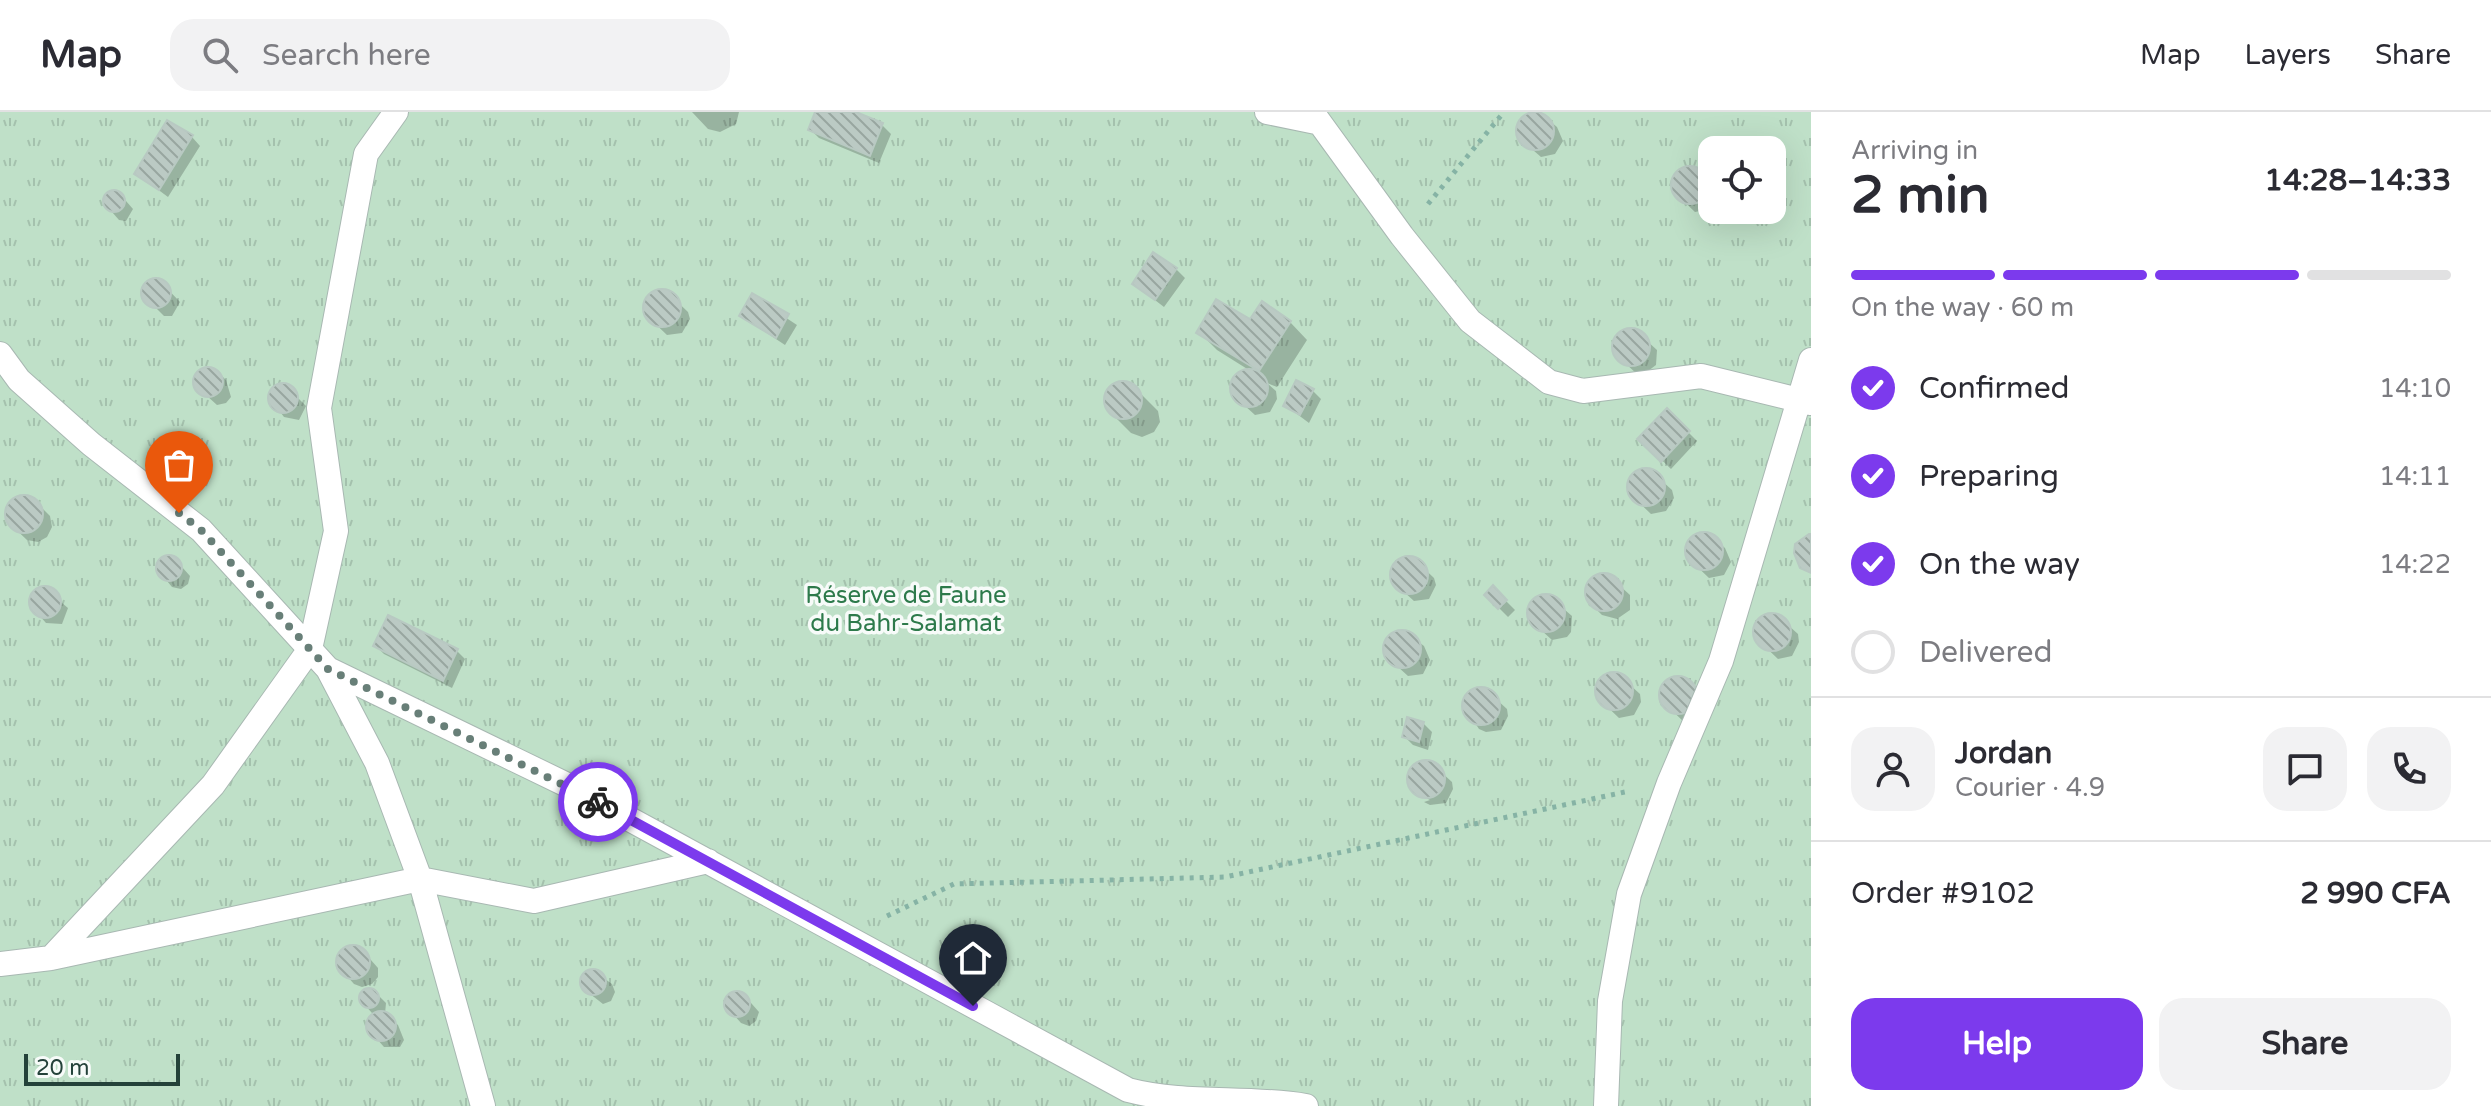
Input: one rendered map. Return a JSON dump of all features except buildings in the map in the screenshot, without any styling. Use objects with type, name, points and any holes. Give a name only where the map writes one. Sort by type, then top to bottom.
[{"type":"street","points":[[51,958],[213,785],[310,649],[336,531],[319,408],[366,154],[396,112]]},
{"type":"street","points":[[1267,112],[1314,117],[1470,321],[1549,382],[1583,391],[1613,390],[1701,376],[1805,401]]},
{"type":"street","points":[[0,354],[19,380],[91,444],[201,530],[328,669],[377,763],[420,879],[483,1106]]},
{"type":"street","points":[[1606,1106],[1610,1001],[1629,894],[1669,783],[1721,661],[1805,401],[1811,360]]},
{"type":"street","points":[[328,669],[565,784],[1128,1090],[1163,1099],[1275,1101],[1306,1106]]},
{"type":"street","points":[[0,964],[51,958],[420,879],[534,901],[708,861]]},
{"type":"path","points":[[1402,236],[1504,112]]},
{"type":"path","points":[[844,937],[954,884],[1225,877],[1669,783]]},
{"type":"green space","name":"Réserve de Faune du Bahr-Salamat","points":[[0,112],[1811,112],[1811,1106],[0,1106]]},
{"type":"way so far","points":[[179,513],[201,530],[328,669],[598,802]]},
{"type":"route","points":[[598,802],[973,1006]]}]
